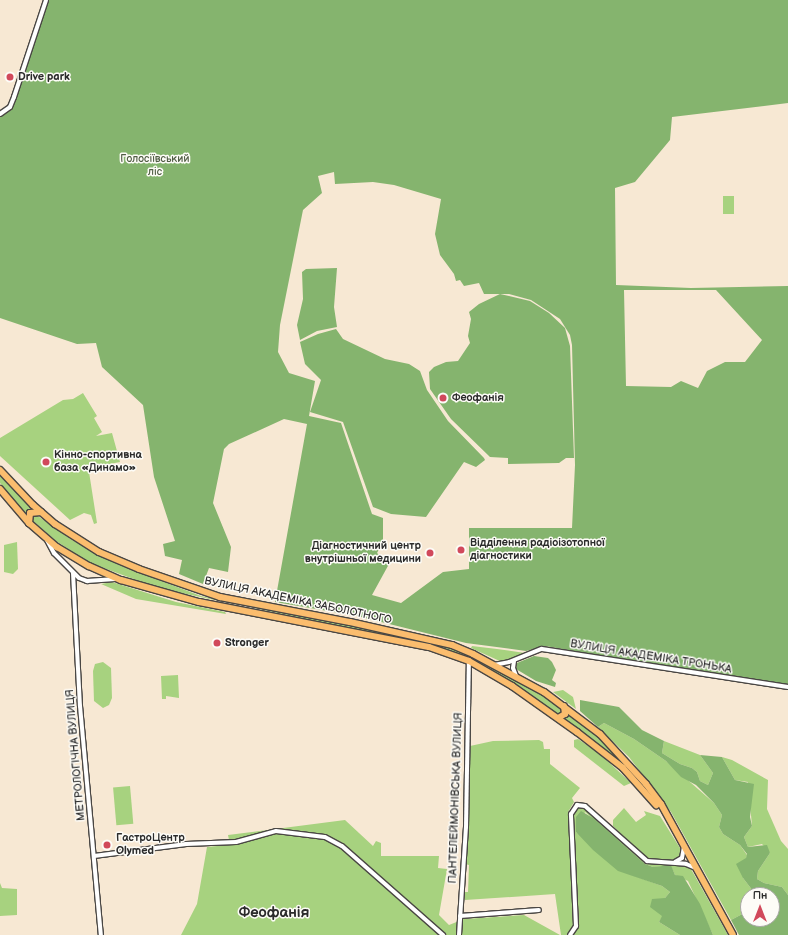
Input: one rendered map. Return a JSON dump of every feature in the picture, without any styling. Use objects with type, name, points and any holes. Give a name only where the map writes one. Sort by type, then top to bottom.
[{"type":"highway","name":"ВУЛИЦЯ АКАДЕМІКА ЗАБОЛОТНОГО","points":[[0,470],[41,512],[99,552],[189,588],[226,598],[432,640],[473,654],[494,664],[564,706],[600,734],[627,761],[654,795],[733,935]]},
{"type":"highway","name":"ВУЛИЦЯ АКАДЕМІКА ЗАБОЛОТНОГО","points":[[0,489],[29,523],[46,537],[81,562],[121,580],[199,602],[429,647],[469,661],[558,718],[623,768],[667,816]]},
{"type":"highway","points":[[29,523],[30,513],[41,512]]},
{"type":"highway","points":[[558,718],[565,714],[564,706]]},
{"type":"street","points":[[0,114],[10,107],[46,0]]},
{"type":"street","points":[[46,537],[54,553],[73,573],[87,581],[121,580]]},
{"type":"street","name":"МЕТРОЛОГІЧНА ВУЛИЦЯ","points":[[73,573],[80,706],[101,935]]},
{"type":"street","name":"ВУЛИЦЯ АКАДЕМІКА ТРОНЬКА","points":[[494,664],[514,660],[542,649],[788,687]]},
{"type":"street","points":[[514,660],[513,668],[516,676]]},
{"type":"street","name":"ПАНТЕЛЕЙМОНІВСЬКА ВУЛИЦЯ","points":[[459,935],[466,827],[469,661]]},
{"type":"street","points":[[570,935],[576,926],[571,814],[574,807],[581,804],[586,806],[647,861],[671,863],[696,868]]},
{"type":"street","points":[[94,856],[186,844],[236,842],[276,832],[325,838],[342,846],[443,935]]},
{"type":"street","points":[[671,863],[680,860],[684,846]]},
{"type":"street","points":[[460,916],[539,910]]},
{"type":"green space","name":"Голосіївський ліс","points":[[47,0],[788,0],[788,103],[672,117],[670,140],[635,182],[615,188],[616,285],[691,288],[788,286],[788,685],[672,668],[545,646],[526,651],[466,643],[357,616],[275,602],[307,424],[284,419],[229,444],[224,449],[213,503],[231,547],[228,572],[209,568],[203,584],[179,574],[182,560],[165,556],[163,544],[175,541],[154,477],[143,405],[102,367],[96,343],[77,344],[0,318],[0,116],[13,103]],"holes":[[[334,172],[335,184],[373,182],[394,185],[441,199],[435,234],[440,255],[454,274],[456,281],[460,280],[464,286],[479,283],[484,294],[509,294],[531,300],[560,319],[570,335],[572,345],[575,465],[572,528],[469,528],[469,569],[443,572],[401,603],[372,595],[389,564],[377,553],[383,541],[383,518],[372,514],[341,423],[309,416],[315,381],[289,373],[278,352],[280,325],[303,210],[322,193],[318,176]],[[624,290],[716,290],[762,340],[745,362],[725,362],[707,371],[698,388],[681,381],[671,387],[626,386]]]},
{"type":"green space","points":[[723,196],[734,196],[734,214],[723,214]]},
{"type":"green space","points":[[337,268],[334,307],[337,327],[317,331],[300,340],[297,325],[303,299],[302,272],[306,269]]},
{"type":"green space","points":[[500,294],[530,301],[549,313],[565,328],[570,346],[574,458],[566,458],[559,463],[508,464],[508,458],[490,457],[451,419],[430,389],[429,372],[434,367],[446,362],[458,361],[470,343],[468,336],[471,319],[469,312],[479,304]]},
{"type":"green space","points":[[336,329],[343,339],[385,359],[409,364],[420,371],[427,390],[448,421],[485,460],[476,467],[464,462],[426,517],[391,514],[373,507],[343,422],[310,412],[321,380],[305,364],[300,342],[318,334]]},
{"type":"green space","name":"Кінно-спортивна база «Динамо»","points":[[83,393],[97,416],[94,418],[102,432],[96,436],[112,433],[120,462],[99,466],[89,472],[97,523],[94,524],[91,515],[84,513],[70,520],[0,456],[0,438],[63,400],[73,399]]},
{"type":"green space","points":[[0,476],[31,508],[26,514],[0,483]]},
{"type":"green space","points":[[35,514],[72,540],[119,565],[201,596],[243,606],[158,588],[90,563],[56,541],[32,520],[31,516]]},
{"type":"green space","points":[[17,542],[18,569],[13,574],[4,572],[4,545]]},
{"type":"green space","points":[[112,582],[176,602],[225,612],[226,614],[136,599],[101,584]]},
{"type":"green space","points":[[245,606],[350,625],[448,648],[476,658],[530,687],[559,706],[562,713],[558,714],[486,666],[447,649]]},
{"type":"green space","points":[[472,646],[525,653],[502,662],[471,648]]},
{"type":"green space","points":[[534,656],[548,658],[552,662],[556,670],[552,680],[556,683],[555,687],[536,681],[516,669],[517,663]]},
{"type":"green space","points":[[103,662],[111,668],[112,698],[109,705],[103,708],[94,701],[93,671],[95,664]]},
{"type":"green space","points":[[178,675],[179,698],[166,696],[166,699],[162,699],[161,676]]},
{"type":"green space","points":[[563,690],[573,697],[576,709],[553,692]]},
{"type":"green space","points":[[580,700],[619,707],[642,730],[664,741],[662,753],[680,764],[692,768],[697,772],[700,781],[708,785],[713,773],[700,755],[722,757],[735,780],[754,784],[750,817],[752,826],[744,837],[748,847],[767,845],[770,853],[758,871],[757,879],[764,883],[782,887],[788,895],[788,935],[739,935],[731,920],[740,915],[740,927],[780,927],[780,887],[750,887],[743,878],[736,864],[746,858],[747,854],[740,845],[723,834],[719,827],[722,815],[714,803],[696,785],[681,777],[666,761],[634,739],[604,723],[598,727],[580,711]]},
{"type":"green space","points":[[569,714],[586,725],[617,754],[651,794],[616,759],[564,719]]},
{"type":"green space","points":[[604,723],[634,739],[666,761],[714,803],[722,815],[719,827],[723,834],[740,845],[747,855],[743,878],[750,887],[740,887],[740,915],[731,920],[671,812],[629,757],[598,727]]},
{"type":"green space","points":[[578,739],[600,754],[631,783],[624,786],[574,747],[574,740]]},
{"type":"green space","points":[[539,740],[543,742],[544,749],[550,749],[550,764],[580,788],[572,798],[574,802],[568,812],[574,926],[567,935],[561,935],[555,894],[465,900],[464,892],[468,892],[469,865],[465,864],[470,746],[493,741]]},
{"type":"green space","points":[[664,741],[700,755],[713,773],[708,785],[700,781],[697,772],[692,768],[680,764],[662,753]]},
{"type":"green space","points":[[722,757],[732,760],[768,780],[767,809],[781,841],[788,849],[788,895],[782,887],[764,883],[757,879],[758,871],[770,853],[762,844],[748,847],[744,837],[752,826],[748,782],[735,780]]},
{"type":"green space","points":[[130,786],[133,824],[116,825],[113,787]]},
{"type":"green space","points":[[578,806],[585,808],[646,863],[683,866],[691,869],[728,935],[713,935],[688,881],[675,875],[671,866],[653,867],[645,864],[585,812],[576,832],[632,875],[662,886],[670,892],[665,898],[663,916],[659,922],[680,935],[573,935],[579,925],[573,814]]},
{"type":"green space","points":[[624,808],[636,822],[646,815],[644,811],[660,816],[680,848],[681,857],[674,861],[647,859],[613,826],[613,820]]},
{"type":"green space","points":[[581,811],[593,818],[645,864],[653,867],[671,865],[675,875],[683,876],[700,904],[713,935],[680,935],[659,922],[662,916],[650,907],[652,899],[665,898],[670,892],[662,886],[618,871],[593,850],[576,832],[576,817]]},
{"type":"green space","name":"Феофанія","points":[[345,820],[373,846],[376,841],[381,843],[381,856],[439,856],[438,868],[447,869],[439,915],[449,925],[464,919],[524,915],[560,935],[181,935],[197,904],[207,847],[237,844],[236,839],[229,840],[228,835]]},
{"type":"green space","points":[[0,883],[2,888],[17,889],[17,915],[0,916]]},
{"type":"place","name":"Drive park","points":[[10,77]]},
{"type":"place","name":"Феофанія","points":[[443,398]]},
{"type":"place","name":"Кінно-спортивна база «Динамо»","points":[[46,462]]},
{"type":"place","name":"Відділення радіоізотопної діагностики","points":[[461,550]]},
{"type":"place","name":"Діагностичний центр внутрішньої медицини","points":[[430,553]]},
{"type":"place","name":"Stronger","points":[[217,643]]},
{"type":"place","name":"ГастроЦентр Olymed","points":[[107,845]]},
{"type":"district","name":"Феофанія","points":[[274,913]]}]
